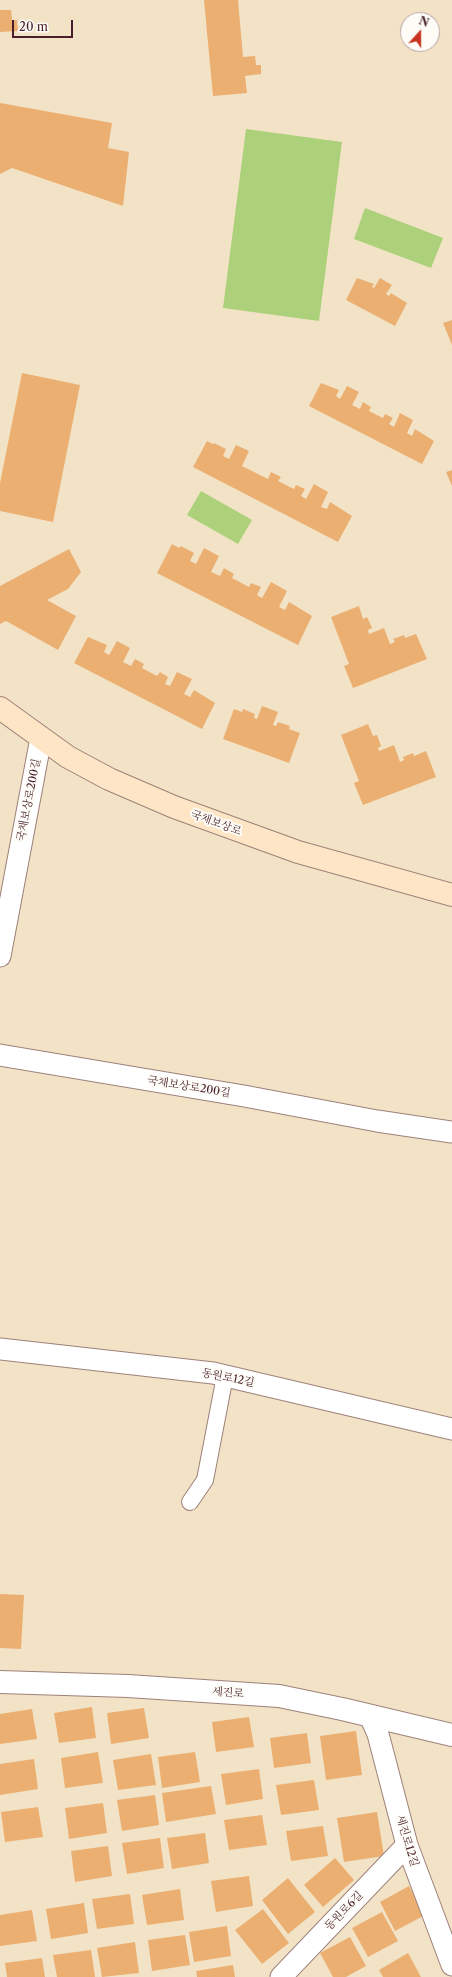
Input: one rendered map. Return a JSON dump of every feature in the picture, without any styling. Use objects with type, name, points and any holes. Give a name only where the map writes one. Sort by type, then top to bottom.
[{"type":"main road","name":"국채보상로","points":[[0,708],[68,757],[109,779],[174,807],[298,852],[452,895]]},
{"type":"street","name":"국채보상로200길","points":[[0,956],[41,738]]},
{"type":"street","name":"국채보상로200길","points":[[0,1055],[244,1096],[377,1121],[452,1132]]},
{"type":"street","name":"동원로12길","points":[[0,1349],[225,1376],[452,1429]]},
{"type":"street","points":[[190,1502],[205,1480],[225,1376]]},
{"type":"street","name":"세진로","points":[[0,1682],[120,1686],[279,1696],[452,1735]]},
{"type":"street","name":"세진로12길","points":[[370,1716],[378,1734],[407,1845],[452,1965]]},
{"type":"street","name":"동원로6길","points":[[281,1977],[407,1845]]},
{"type":"green space","points":[[246,129],[342,142],[319,321],[223,308]]},
{"type":"green space","points":[[365,208],[443,238],[431,268],[354,239]]},
{"type":"green space","points":[[201,491],[252,520],[238,544],[187,515]]},
{"type":"building","points":[[204,0],[238,0],[243,57],[255,56],[256,65],[261,65],[261,74],[245,76],[247,93],[213,96]]},
{"type":"building","points":[[0,10],[11,10],[12,20],[17,20],[18,31],[0,32]]},
{"type":"building","points":[[0,103],[112,123],[108,148],[129,152],[123,206],[12,168],[0,174]]},
{"type":"building","points":[[357,278],[374,284],[372,287],[374,288],[380,278],[392,285],[386,294],[389,296],[391,293],[407,303],[395,326],[346,300]]},
{"type":"building","points":[[452,320],[452,345],[443,323]]},
{"type":"building","points":[[22,373],[80,385],[53,522],[0,511],[0,483]]},
{"type":"building","points":[[321,383],[339,390],[336,396],[340,399],[347,386],[359,392],[352,405],[360,409],[363,402],[371,407],[369,411],[383,418],[385,414],[393,418],[389,424],[394,427],[400,413],[413,420],[407,433],[412,436],[415,429],[434,441],[422,464],[309,406]]},
{"type":"building","points":[[207,441],[226,449],[223,456],[229,459],[236,445],[249,451],[242,466],[268,479],[271,472],[281,477],[278,481],[294,489],[296,485],[305,489],[301,496],[306,499],[314,484],[328,492],[321,507],[327,509],[330,502],[352,516],[338,542],[193,467]]},
{"type":"building","points":[[452,470],[452,486],[446,472]]},
{"type":"building","points":[[172,544],[179,548],[181,546],[194,553],[190,561],[196,564],[204,548],[219,556],[211,572],[220,576],[224,568],[234,574],[232,578],[249,587],[251,583],[261,587],[257,595],[262,598],[271,582],[287,591],[279,607],[285,610],[289,602],[312,616],[298,645],[157,573]]},
{"type":"building","points":[[69,549],[81,572],[68,589],[47,600],[76,616],[58,650],[6,621],[0,624],[0,586]]},
{"type":"building","points":[[359,606],[363,619],[367,617],[372,628],[368,630],[369,634],[384,628],[390,644],[395,642],[393,639],[404,635],[405,638],[416,634],[427,659],[353,688],[344,666],[349,664],[331,617]]},
{"type":"building","points":[[88,637],[107,645],[104,652],[109,655],[117,641],[130,648],[123,662],[131,666],[135,659],[144,664],[142,668],[157,676],[160,672],[168,677],[165,684],[170,686],[177,672],[192,679],[184,694],[190,697],[194,690],[215,703],[202,729],[74,663]]},
{"type":"building","points":[[262,706],[278,712],[273,725],[276,726],[278,722],[290,726],[289,729],[300,733],[289,763],[223,739],[234,709],[242,712],[243,709],[255,714],[254,718],[257,719]]},
{"type":"building","points":[[368,724],[373,736],[377,735],[381,746],[378,748],[379,751],[394,745],[400,762],[404,760],[403,757],[413,753],[414,756],[426,751],[436,777],[363,805],[354,783],[359,781],[341,735]]},
{"type":"building","points":[[0,1594],[24,1595],[21,1649],[0,1648]]},
{"type":"building","points":[[92,1707],[96,1738],[59,1743],[54,1713]]},
{"type":"building","points":[[144,1708],[149,1738],[111,1744],[107,1713]]},
{"type":"building","points":[[32,1709],[37,1739],[0,1744],[0,1714]]},
{"type":"building","points":[[249,1717],[254,1747],[216,1752],[212,1722]]},
{"type":"building","points":[[356,1731],[362,1775],[326,1780],[320,1736]]},
{"type":"building","points":[[307,1733],[311,1763],[274,1768],[270,1738]]},
{"type":"building","points":[[98,1752],[103,1783],[65,1788],[61,1758]]},
{"type":"building","points":[[195,1752],[200,1782],[162,1788],[158,1757]]},
{"type":"building","points":[[151,1754],[156,1785],[118,1790],[113,1760]]},
{"type":"building","points":[[34,1759],[38,1789],[0,1795],[0,1764]]},
{"type":"building","points":[[259,1769],[263,1799],[226,1805],[221,1774]]},
{"type":"building","points":[[314,1780],[319,1810],[281,1815],[276,1785]]},
{"type":"building","points":[[211,1786],[216,1814],[166,1822],[162,1793]]},
{"type":"building","points":[[155,1795],[159,1825],[122,1831],[117,1800]]},
{"type":"building","points":[[103,1803],[107,1833],[69,1839],[65,1808]]},
{"type":"building","points":[[38,1807],[43,1837],[5,1842],[1,1812]]},
{"type":"building","points":[[377,1812],[384,1856],[344,1862],[337,1818]]},
{"type":"building","points":[[262,1815],[267,1845],[229,1850],[224,1820]]},
{"type":"building","points":[[323,1826],[328,1856],[291,1861],[286,1831]]},
{"type":"building","points":[[205,1833],[209,1863],[172,1869],[167,1838]]},
{"type":"building","points":[[160,1838],[164,1868],[127,1874],[122,1843]]},
{"type":"building","points":[[108,1846],[112,1876],[75,1882],[71,1851]]},
{"type":"building","points":[[335,1858],[354,1880],[323,1907],[304,1885]]},
{"type":"building","points":[[249,1876],[253,1906],[216,1912],[211,1881]]},
{"type":"building","points":[[288,1878],[315,1912],[288,1934],[262,1900]]},
{"type":"building","points":[[409,1886],[425,1915],[395,1931],[380,1902]]},
{"type":"building","points":[[180,1889],[184,1920],[147,1925],[142,1895]]},
{"type":"building","points":[[130,1894],[134,1924],[97,1929],[92,1899]]},
{"type":"building","points":[[84,1903],[88,1933],[51,1939],[46,1909]]},
{"type":"building","points":[[263,1909],[289,1943],[262,1964],[235,1930]]},
{"type":"building","points":[[32,1910],[37,1941],[0,1946],[0,1915]]},
{"type":"building","points":[[382,1912],[398,1941],[368,1957],[352,1928]]},
{"type":"building","points":[[227,1926],[231,1956],[194,1962],[189,1932]]},
{"type":"building","points":[[185,1935],[190,1965],[152,1971],[148,1940]]},
{"type":"building","points":[[350,1937],[366,1966],[346,1977],[333,1977],[320,1953]]},
{"type":"building","points":[[135,1942],[139,1973],[102,1977],[97,1948]]},
{"type":"building","points":[[91,1950],[95,1977],[57,1977],[53,1955]]},
{"type":"building","points":[[408,1953],[421,1977],[383,1977],[379,1970]]},
{"type":"building","points":[[42,1958],[45,1977],[7,1977],[5,1963]]},
{"type":"building","points":[[233,1965],[235,1977],[197,1977],[196,1971]]}]
